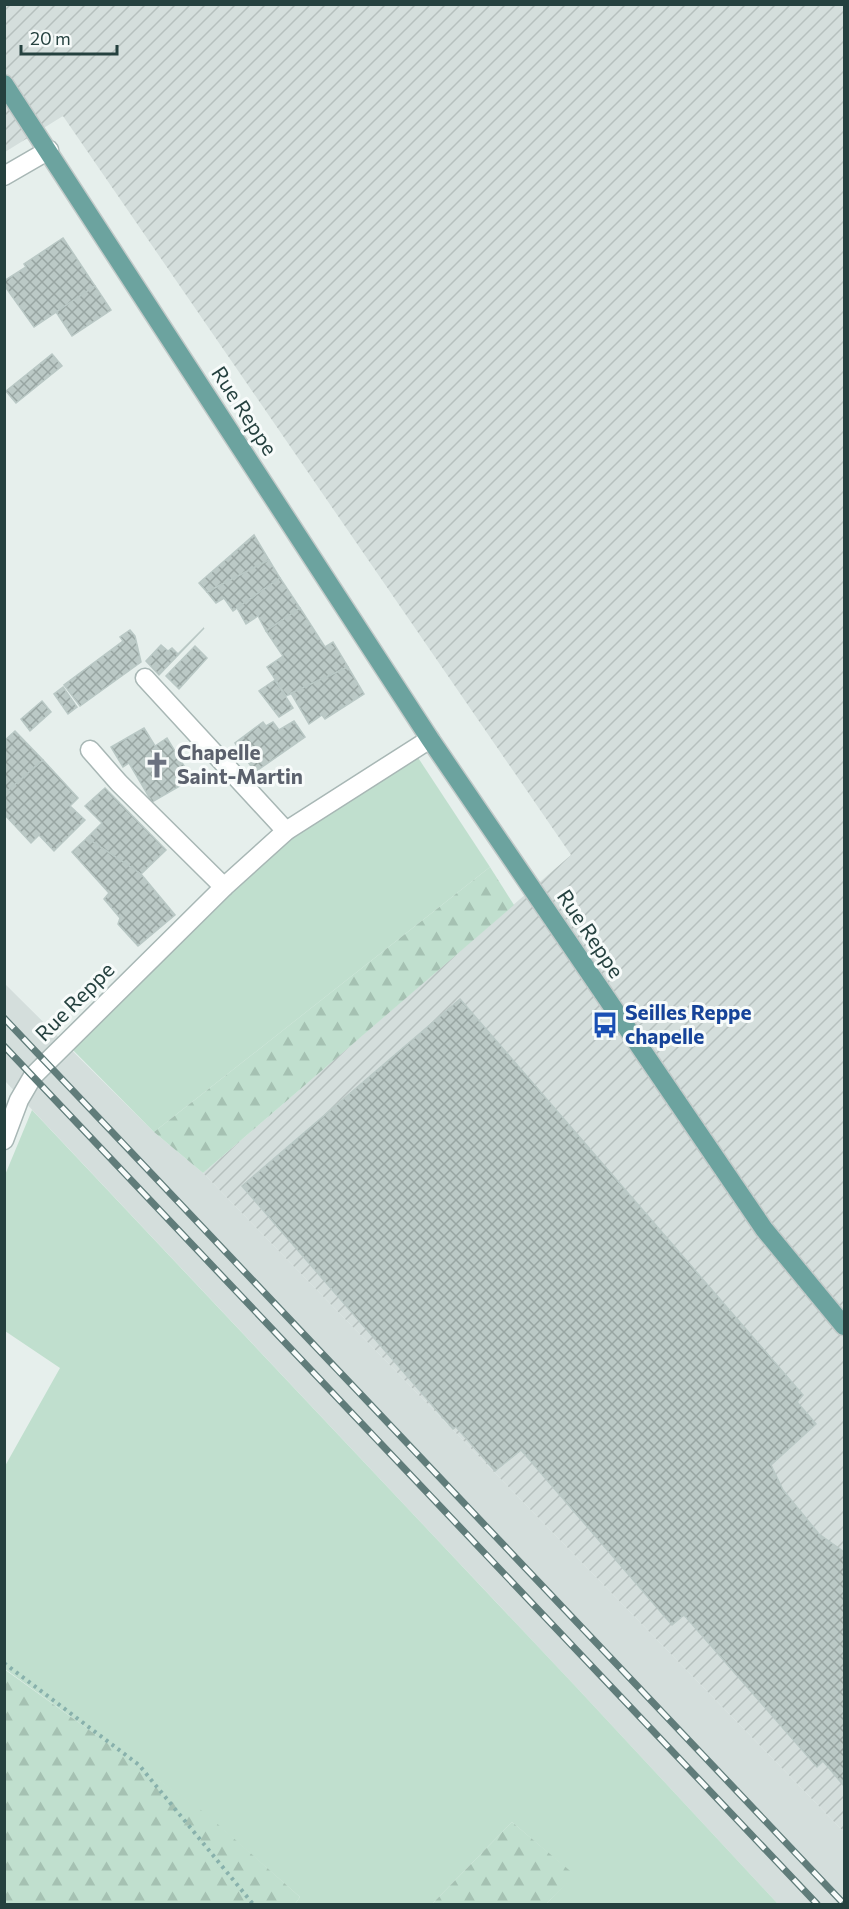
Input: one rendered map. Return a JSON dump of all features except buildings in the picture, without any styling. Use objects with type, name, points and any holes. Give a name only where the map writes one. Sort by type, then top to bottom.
[{"type":"main road","name":"Rue Reppe","points":[[4,84],[430,739],[764,1229],[844,1326]]},
{"type":"street","points":[[4,176],[49,150]]},
{"type":"street","points":[[145,678],[286,831]]},
{"type":"street","name":"Rue Reppe","points":[[4,1140],[19,1100],[33,1076],[224,887],[286,831],[430,739]]},
{"type":"street","points":[[90,750],[119,783],[224,887]]},
{"type":"path","points":[[4,1663],[139,1765],[254,1905]]},
{"type":"shaded area","points":[[5,5],[844,5],[844,1832],[203,1173],[571,855],[63,116],[5,152]]},
{"type":"shaded area","points":[[4,983],[154,1132],[203,1173],[844,1832],[844,1904],[778,1904],[5,1081]]},
{"type":"green space","points":[[413,750],[490,867],[154,1132],[66,1043],[224,887]]},
{"type":"green space","points":[[490,867],[514,905],[203,1173],[154,1132]]},
{"type":"green space","points":[[32,1110],[778,1904],[546,1904],[574,1875],[512,1822],[432,1904],[295,1904],[300,1897],[205,1814],[5,1669],[5,1466],[60,1368],[5,1331],[5,1175]]},
{"type":"green space","points":[[4,1669],[205,1813],[300,1897],[295,1904],[5,1904]]},
{"type":"green space","points":[[512,1822],[575,1875],[546,1904],[432,1904]]},
{"type":"railway","points":[[4,1018],[844,1904]]},
{"type":"railway","points":[[4,1046],[817,1904]]},
{"type":"place","name":"Chapelle Saint-Martin","points":[[157,765]]},
{"type":"place","name":"Seilles Reppe chapelle","points":[[605,1025]]}]
